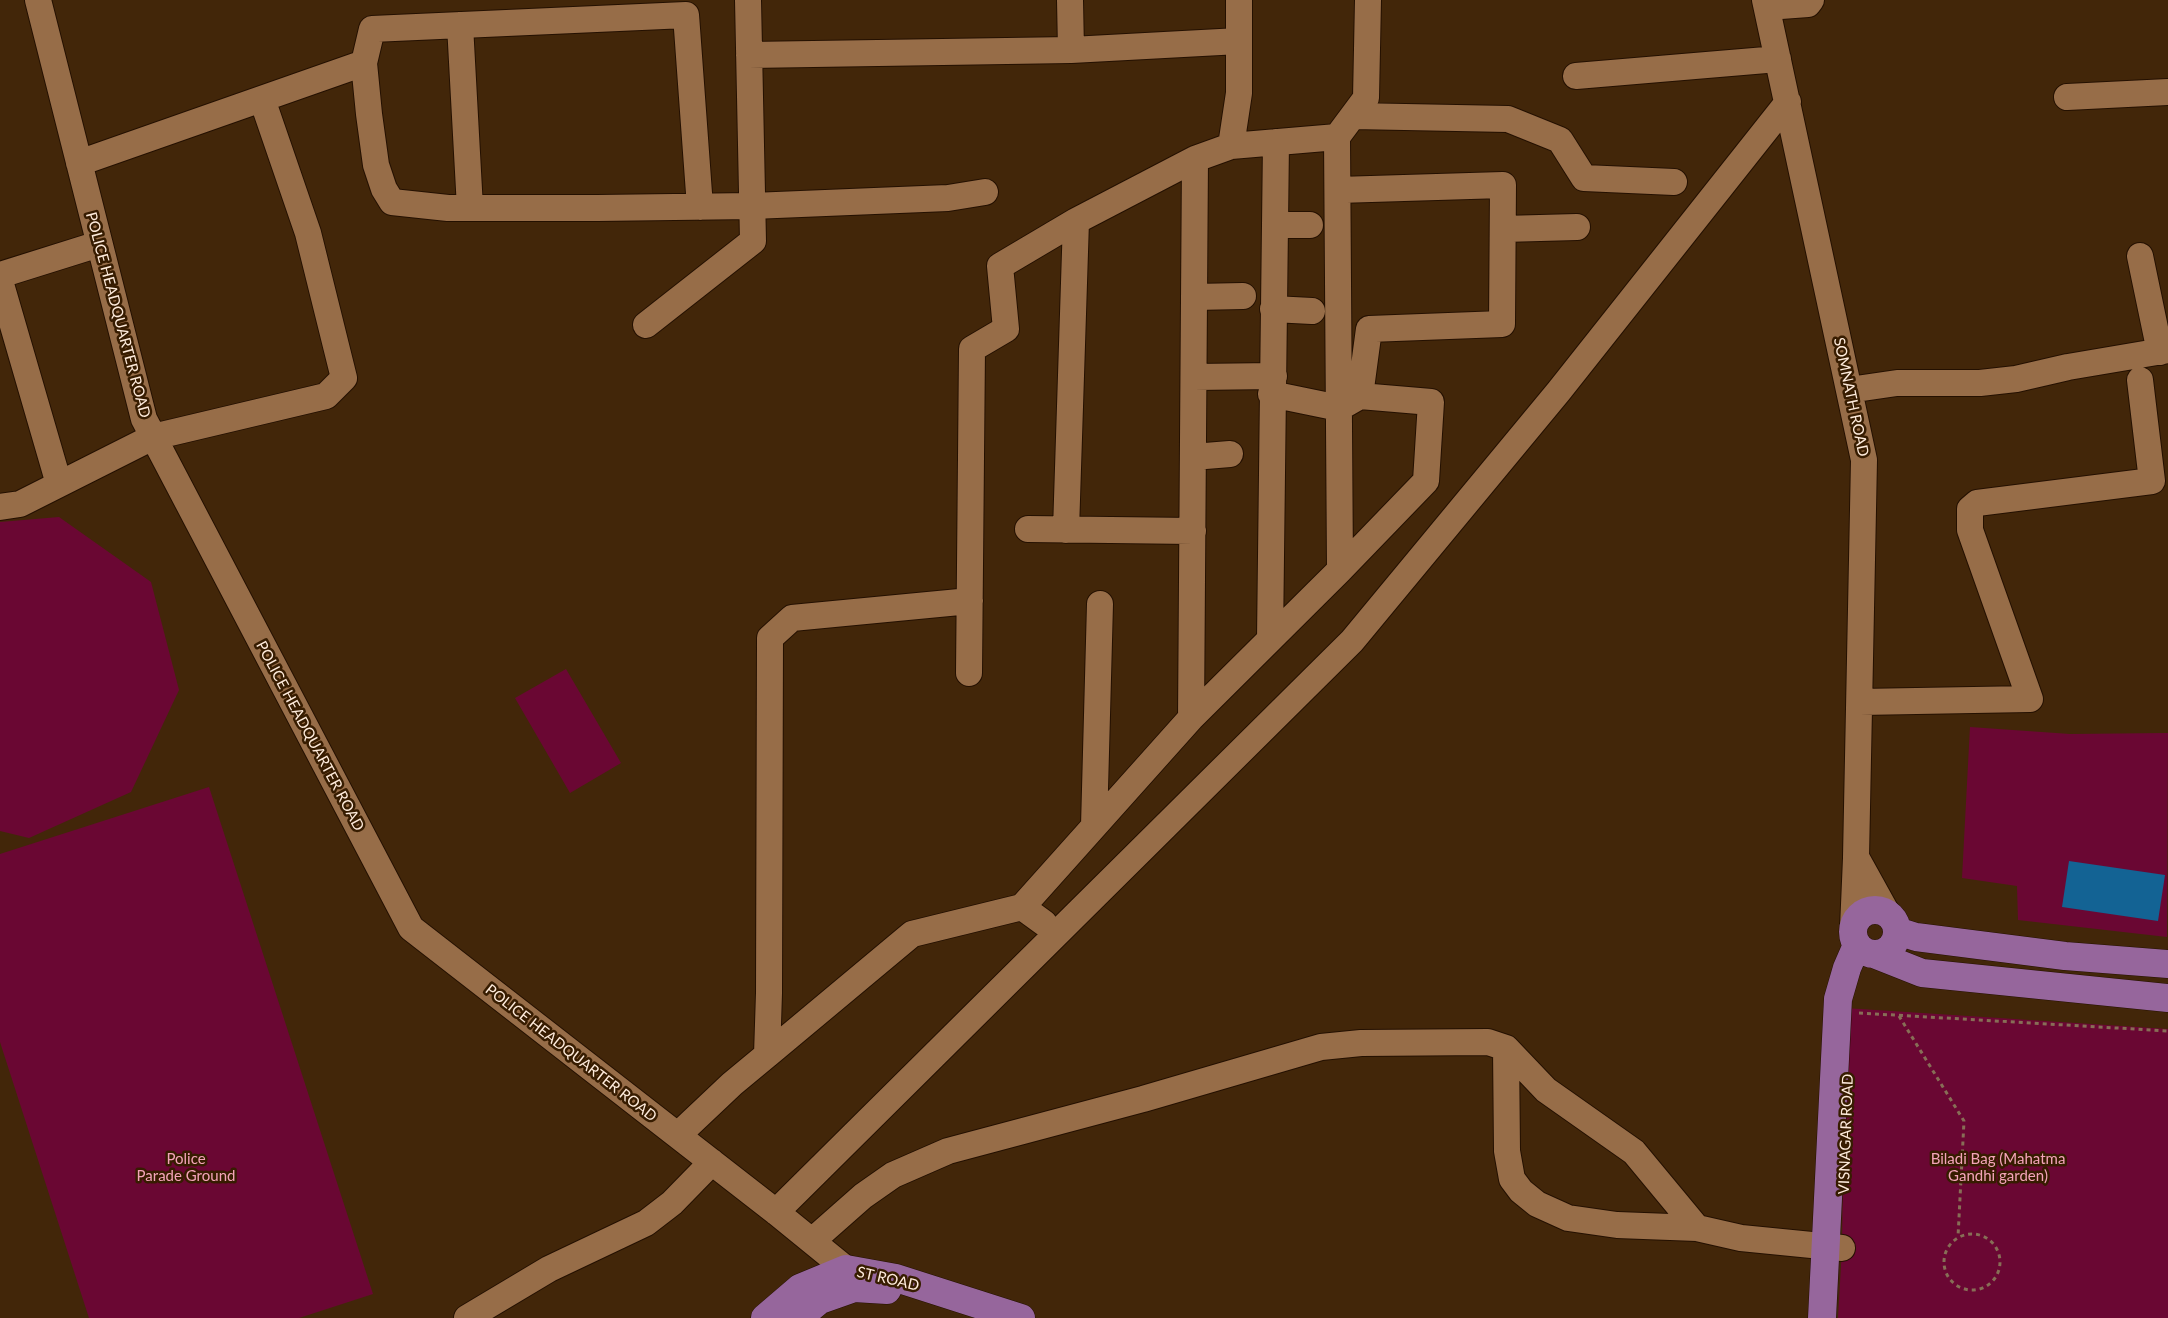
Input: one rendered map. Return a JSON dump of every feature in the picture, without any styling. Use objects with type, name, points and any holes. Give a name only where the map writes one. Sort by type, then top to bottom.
[{"type":"main road","points":[[1822,1318],[1834,1247],[1838,999],[1847,968],[1863,945],[1858,918],[1866,912],[1877,910],[1916,937],[2065,956],[2168,964]]},
{"type":"main road","points":[[1863,945],[1891,948],[1892,922]]},
{"type":"main road","points":[[1863,945],[1922,973],[2168,998]]},
{"type":"main road","name":"VISNAGAR ROAD","points":[[1838,1318],[1834,1247],[1851,1013],[1863,945]]},
{"type":"main road","name":"ST ROAD","points":[[765,1318],[800,1288],[850,1278],[896,1278],[1021,1318]]},
{"type":"main road","name":"ST ROAD","points":[[798,1318],[850,1278]]},
{"type":"main road","name":"ST ROAD","points":[[850,1278],[898,1291],[974,1318]]},
{"type":"street","name":"POLICE HEADQUARTER ROAD","points":[[38,0],[144,419],[411,928],[776,1212],[812,1241],[850,1278]]},
{"type":"street","points":[[646,325],[753,241],[748,0]]},
{"type":"street","points":[[1070,0],[1071,50]]},
{"type":"street","points":[[1231,146],[1239,93],[1238,0]]},
{"type":"street","points":[[1340,570],[1349,402],[1337,137],[1366,98],[1368,0]]},
{"type":"street","points":[[1766,4],[1808,4],[1811,0]]},
{"type":"street","name":"SOMNATH ROAD","points":[[1766,4],[1864,460],[1856,857],[1863,945]]},
{"type":"street","points":[[700,207],[686,15],[372,29],[364,63],[376,165],[384,189],[392,202],[470,208],[700,207],[948,198],[985,192]]},
{"type":"street","points":[[460,25],[470,208]]},
{"type":"street","points":[[749,55],[1071,50],[1239,41]]},
{"type":"street","points":[[1576,76],[1778,59]]},
{"type":"street","points":[[79,163],[364,63]]},
{"type":"street","points":[[2067,97],[2168,92]]},
{"type":"street","points":[[0,507],[20,504],[153,437],[326,396],[344,378],[308,233],[262,99]]},
{"type":"street","points":[[776,1212],[1352,641],[1559,391],[1788,102]]},
{"type":"street","points":[[1353,116],[1508,119],[1560,140],[1584,178],[1674,182]]},
{"type":"street","points":[[969,673],[972,349],[1006,329],[1000,266],[1076,221],[1195,159],[1231,146],[1337,137]]},
{"type":"street","points":[[1270,639],[1276,142]]},
{"type":"street","points":[[1191,718],[1195,159]]},
{"type":"street","points":[[1338,190],[1503,185],[1502,324],[1369,329],[1349,402]]},
{"type":"street","points":[[1066,530],[1076,221]]},
{"type":"street","points":[[1275,225],[1310,225]]},
{"type":"street","points":[[1504,229],[1577,227]]},
{"type":"street","points":[[0,276],[99,244]]},
{"type":"street","points":[[1850,390],[1897,383],[1980,383],[2016,380],[2068,367],[2164,351],[2140,256]]},
{"type":"street","points":[[0,280],[59,484]]},
{"type":"street","points":[[1194,297],[1243,296]]},
{"type":"street","points":[[1273,309],[1312,311]]},
{"type":"street","points":[[678,1135],[732,1084],[912,934],[1022,906],[1191,718],[1340,570],[1426,481],[1431,402],[1349,402],[1273,385],[1194,377]]},
{"type":"street","points":[[1860,702],[2030,699],[1970,530],[1970,509],[1977,503],[2152,481],[2140,380]]},
{"type":"street","points":[[1193,457],[1230,454]]},
{"type":"street","points":[[1028,529],[1193,531]]},
{"type":"street","points":[[767,1056],[769,993],[770,638],[792,618],[970,601]]},
{"type":"street","points":[[1094,826],[1100,604]]},
{"type":"street","points":[[1856,857],[1892,922]]},
{"type":"street","points":[[1022,906],[1044,923]]},
{"type":"street","points":[[812,1241],[863,1196],[893,1175],[948,1151],[1142,1099],[1321,1047],[1361,1043],[1488,1042],[1506,1048],[1546,1090],[1634,1152],[1697,1228]]},
{"type":"street","points":[[1506,1048],[1507,1150],[1512,1179],[1521,1192],[1537,1204],[1568,1218],[1617,1224],[1697,1228],[1741,1238],[1834,1247]]},
{"type":"street","points":[[467,1318],[549,1269],[646,1223],[672,1204],[712,1162]]},
{"type":"path","points":[[1851,1013],[2168,1031]]},
{"type":"path","points":[[1899,1015],[1964,1121],[1958,1237],[1946,1250],[1944,1268],[1947,1277],[1961,1289],[1980,1290],[1988,1286],[1995,1280],[2001,1262],[1994,1244],[1978,1234],[1958,1237]]},
{"type":"green space","points":[[59,517],[151,582],[179,690],[131,792],[29,838],[0,831],[0,522]]},
{"type":"green space","points":[[566,669],[621,763],[570,793],[515,698]]},
{"type":"green space","points":[[1970,727],[2070,734],[2168,733],[2167,937],[2018,920],[2017,886],[1962,878]]},
{"type":"green space","name":"Police Parade Ground","points":[[209,787],[373,1294],[299,1318],[89,1318],[0,1042],[0,854]]},
{"type":"green space","name":"Biladi Bag (Mahatma Gandhi garden)","points":[[1845,1008],[2168,1029],[2168,1318],[1838,1318],[1842,1248]]},
{"type":"water","points":[[2069,861],[2165,875],[2158,921],[2062,907]]}]
